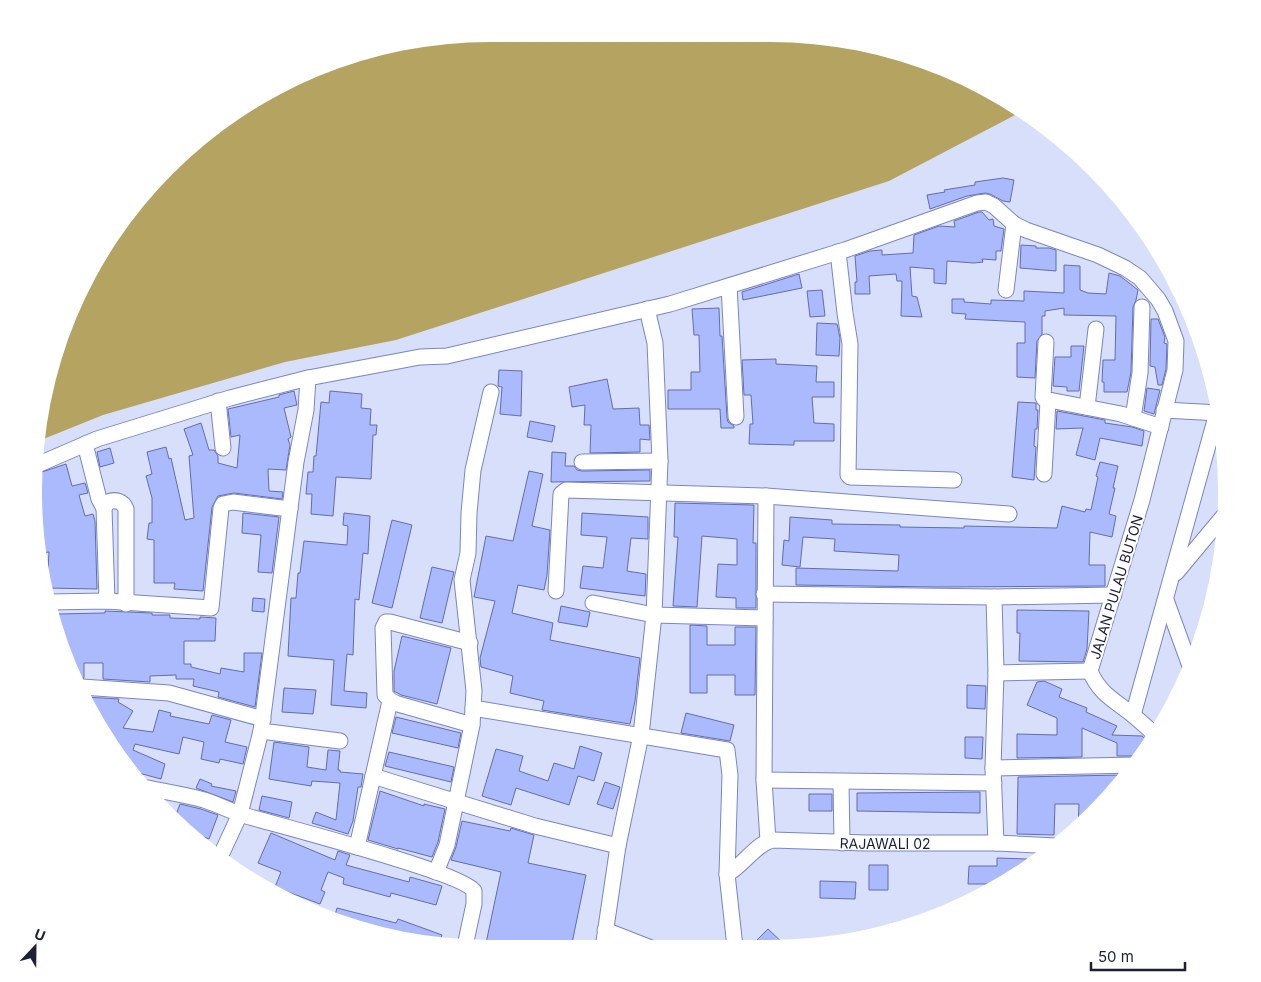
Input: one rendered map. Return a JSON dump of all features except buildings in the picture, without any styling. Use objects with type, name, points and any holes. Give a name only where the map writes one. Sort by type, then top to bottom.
[{"type":"street","name":"JALAN PULAU BUTON","points":[[43,462],[97,439],[218,401],[308,378],[420,357],[447,356],[670,304],[838,252],[977,202],[986,202],[994,206],[1014,224],[1026,230],[1076,247],[1125,268],[1140,278],[1158,299],[1171,323],[1176,341],[1175,370],[1142,500],[1090,671],[1095,683],[1104,693],[1149,730]]},
{"type":"street","points":[[1006,290],[1014,224]]},
{"type":"street","points":[[838,252],[850,344],[848,477],[954,480]]},
{"type":"street","points":[[730,286],[736,417]]},
{"type":"street","points":[[1133,418],[1140,373],[1142,307]]},
{"type":"street","points":[[604,940],[618,846],[642,735],[654,615],[660,461],[655,351],[647,309]]},
{"type":"street","points":[[1087,407],[1096,329]]},
{"type":"street","points":[[1046,342],[1043,397],[1048,401],[1087,407],[1161,427]]},
{"type":"street","points":[[223,851],[240,814],[262,725],[296,462],[306,410],[308,378]]},
{"type":"street","points":[[436,872],[447,845],[472,725],[474,691],[462,580],[468,553],[473,470],[490,392]]},
{"type":"street","points":[[218,401],[223,448]]},
{"type":"street","points":[[1044,474],[1048,401]]},
{"type":"street","points":[[1164,410],[1212,413]]},
{"type":"street","points":[[1133,715],[1214,427]]},
{"type":"street","points":[[85,444],[99,499],[104,508],[107,601]]},
{"type":"street","points":[[582,462],[660,461]]},
{"type":"street","points":[[556,591],[561,494],[566,490],[766,496],[1009,514]]},
{"type":"street","points":[[727,874],[768,841],[764,780],[766,496]]},
{"type":"street","points":[[104,508],[108,502],[116,501],[123,504],[126,509],[126,604]]},
{"type":"street","points":[[57,602],[107,601],[126,604],[211,608],[221,508],[223,504],[233,502],[290,509]]},
{"type":"street","points":[[1173,576],[1218,523]]},
{"type":"street","points":[[764,594],[994,598],[1114,595]]},
{"type":"street","points":[[994,598],[996,843]]},
{"type":"street","points":[[1166,600],[1187,657]]},
{"type":"street","points":[[594,603],[654,615],[765,618]]},
{"type":"street","points":[[470,643],[386,622],[383,628],[385,695],[390,701],[472,725]]},
{"type":"street","points":[[996,673],[1090,671]]},
{"type":"street","points":[[88,687],[169,693],[262,725],[340,741]]},
{"type":"street","points":[[357,847],[390,701]]},
{"type":"street","points":[[473,708],[728,751],[730,775],[727,874],[734,940]]},
{"type":"street","points":[[764,780],[841,782],[994,776],[1124,767]]},
{"type":"street","points":[[373,776],[535,826],[618,846]]},
{"type":"street","points":[[841,782],[842,843]]},
{"type":"street","points":[[157,790],[204,800],[240,814],[357,847],[436,872],[469,886],[474,891],[474,904],[466,939]]},
{"type":"street","name":"RAJAWALI 02","points":[[768,841],[996,843],[1045,845]]},
{"type":"street","points":[[605,930],[631,940]]},
{"type":"shaded area","points":[[462,43],[799,43],[857,51],[914,66],[968,89],[1015,115],[889,181],[396,340],[285,362],[103,415],[45,438],[51,404],[66,347],[89,293],[118,242],[154,195],[195,154],[218,135],[242,118],[293,89],[347,66],[404,51]]}]
